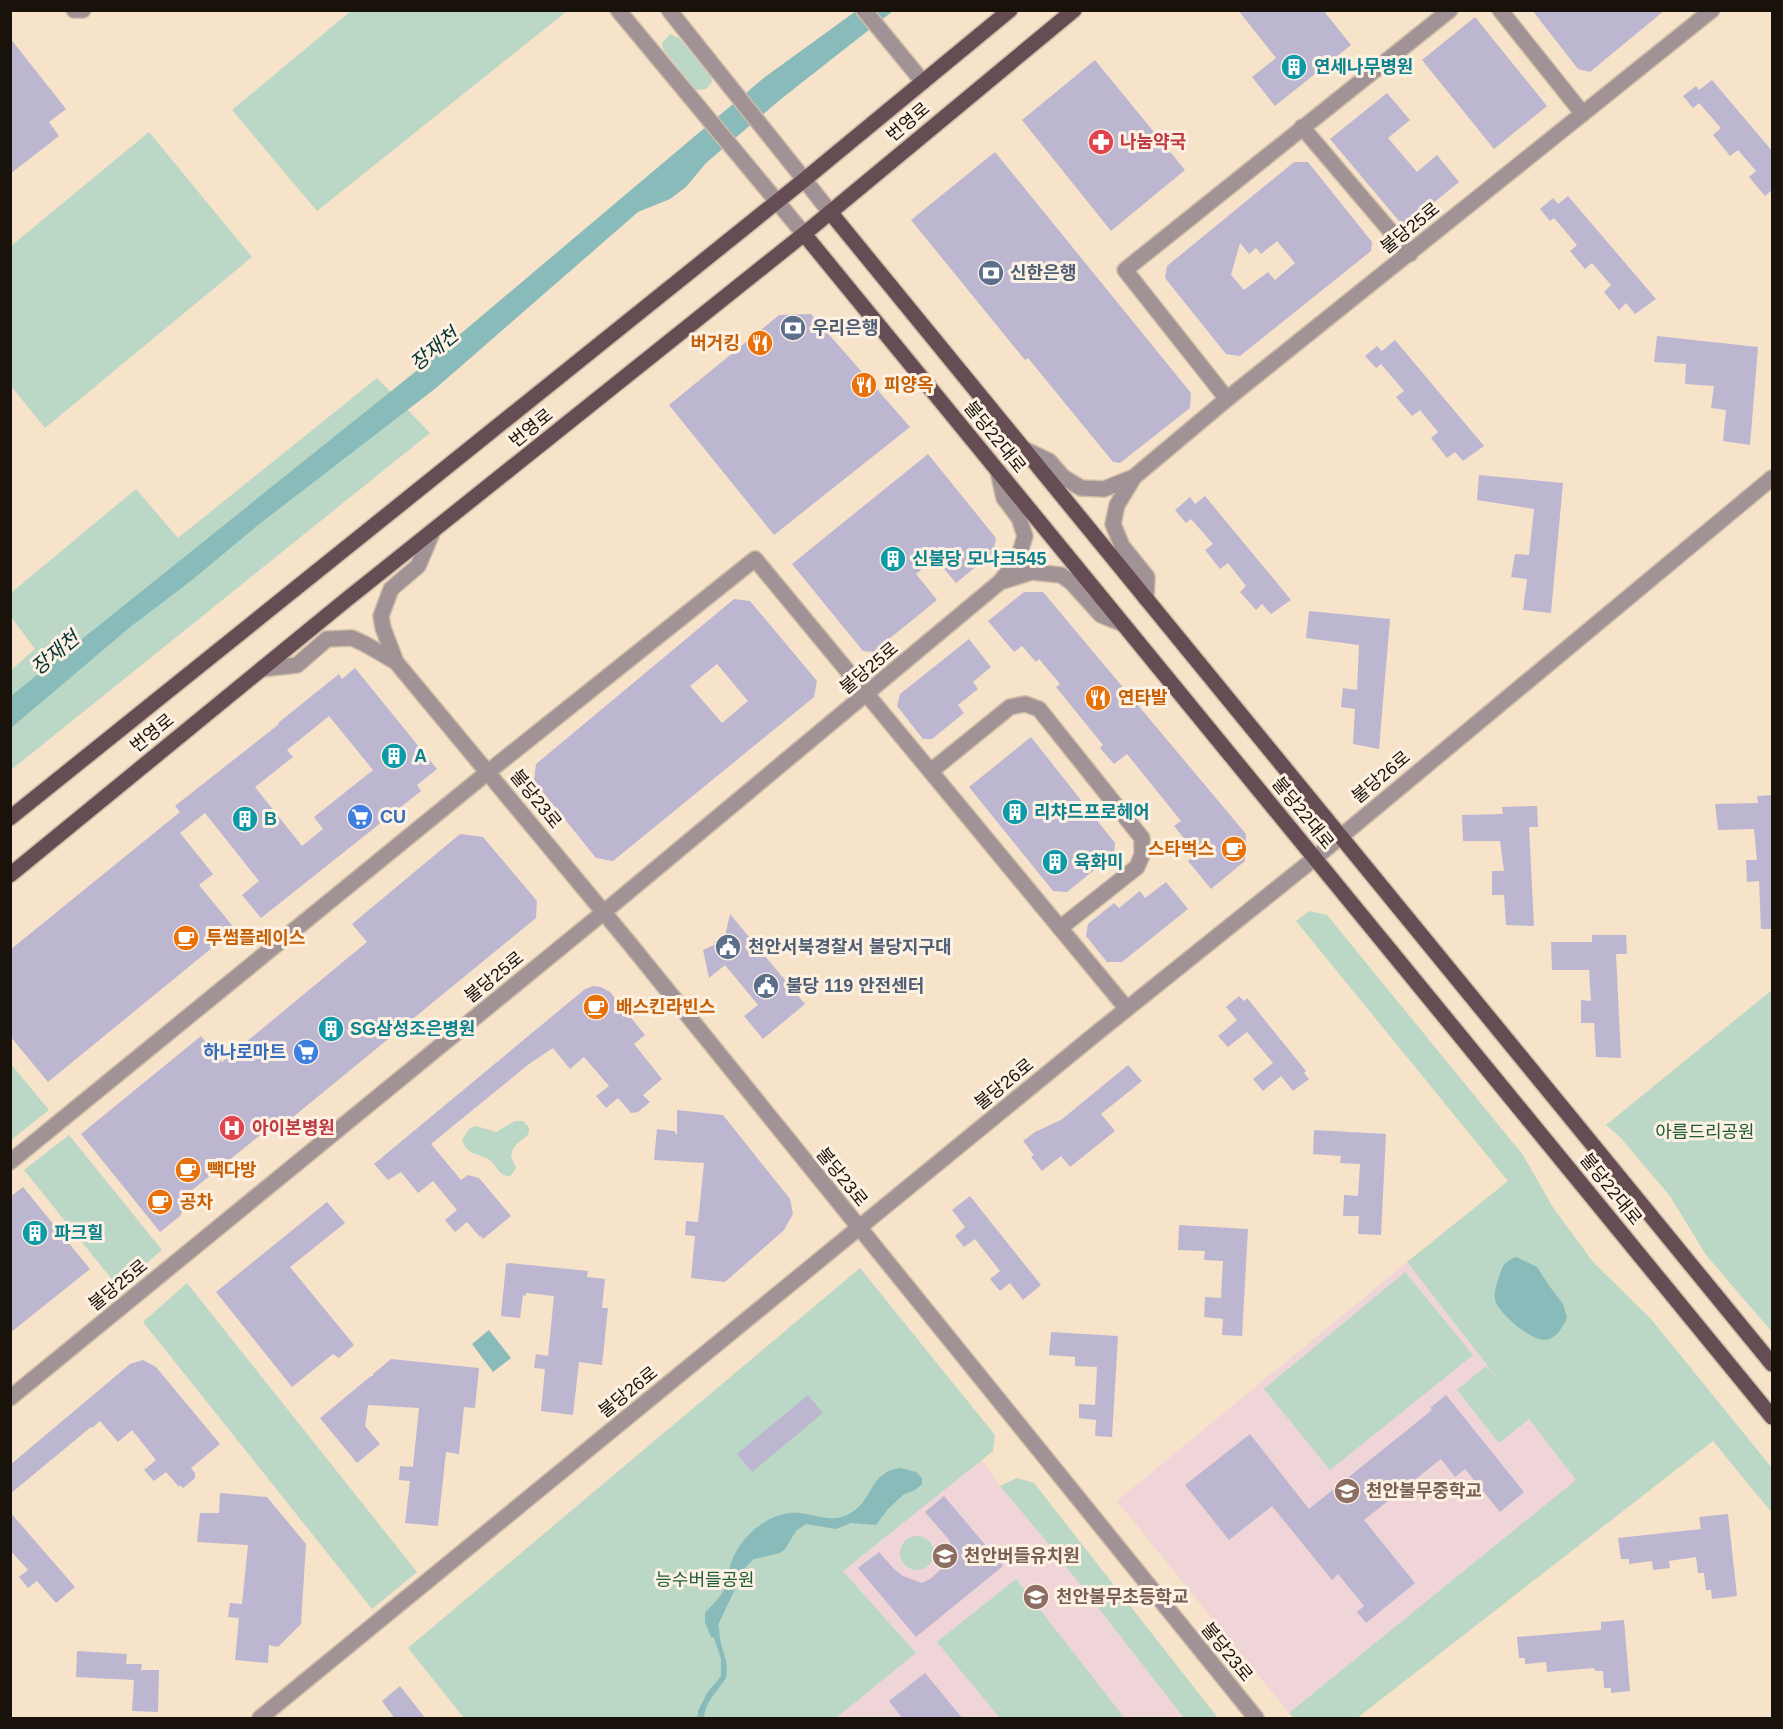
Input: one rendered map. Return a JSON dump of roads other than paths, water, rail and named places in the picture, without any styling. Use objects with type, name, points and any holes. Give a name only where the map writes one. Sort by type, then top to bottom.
[{"type":"main road","name":"번영로","points":[[10,818],[804,180],[1010,10]]},
{"type":"main road","name":"번영로","points":[[10,874],[804,234],[1074,10]]},
{"type":"main road","name":"불당22대로","points":[[830,212],[1773,1364]]},
{"type":"main road","name":"불당22대로","points":[[804,234],[1773,1417]]},
{"type":"street","points":[[74,10],[83,10]]},
{"type":"street","points":[[669,10],[830,212]]},
{"type":"street","points":[[864,10],[923,82]]},
{"type":"street","points":[[1227,399],[1125,270],[1450,10]]},
{"type":"street","points":[[1500,10],[1583,114]]},
{"type":"street","name":"불당25로","points":[[1134,477],[1227,399],[1712,10]]},
{"type":"street","points":[[618,11],[804,234]]},
{"type":"street","points":[[1302,127],[1410,254]]},
{"type":"street","points":[[1024,449],[1049,461],[1063,477],[1081,488],[1104,489],[1134,477]]},
{"type":"street","points":[[998,472],[1004,498],[1019,518],[1025,536],[1018,559],[1000,582]]},
{"type":"street","points":[[1134,477],[1117,505],[1113,524],[1122,546],[1147,578],[1146,599]]},
{"type":"street","name":"불당26로","points":[[260,1719],[1127,1009],[1315,858],[1773,478]]},
{"type":"street","points":[[396,662],[381,616],[392,589],[418,566],[433,531]]},
{"type":"street","points":[[10,1162],[488,772],[755,559],[1127,1009]]},
{"type":"street","points":[[1000,582],[1032,572],[1061,575],[1071,582],[1101,615],[1123,624]]},
{"type":"street","name":"불당25로","points":[[10,1398],[604,912],[1000,582]]},
{"type":"street","points":[[262,669],[297,665],[327,639],[352,638],[396,662]]},
{"type":"street","name":"불당23로","points":[[396,662],[604,912],[1256,1719]]},
{"type":"street","points":[[932,771],[1010,707],[1025,704],[1039,709],[1142,838],[1142,855],[1137,867],[1060,928]]},
{"type":"water","points":[[856,11],[893,11],[781,99],[706,163],[686,187],[670,199],[638,212],[436,388],[129,628],[11,728],[11,696],[420,368],[765,77]]},
{"type":"water","points":[[1516,1257],[1537,1267],[1563,1304],[1567,1318],[1552,1338],[1543,1340],[1518,1327],[1503,1313],[1495,1300],[1495,1288],[1501,1270],[1509,1260]]},
{"type":"water","points":[[489,1330],[511,1358],[493,1372],[472,1344]]},
{"type":"water","points":[[901,1468],[916,1472],[922,1478],[922,1484],[903,1495],[876,1525],[851,1523],[836,1529],[806,1524],[796,1531],[780,1553],[754,1559],[745,1568],[718,1625],[726,1663],[726,1678],[709,1702],[704,1718],[697,1718],[707,1693],[721,1676],[721,1659],[714,1638],[711,1637],[705,1622],[705,1613],[723,1591],[728,1581],[732,1559],[744,1540],[760,1525],[780,1515],[797,1513],[835,1518],[849,1514],[857,1508],[883,1475]]},
{"type":"place","name":"연세나무병원","points":[[1294,67]]},
{"type":"place","name":"나눔약국","points":[[1101,142]]},
{"type":"place","name":"신한은행","points":[[991,273]]},
{"type":"place","name":"우리은행","points":[[793,328]]},
{"type":"place","name":"버거킹","points":[[760,343]]},
{"type":"place","name":"피양옥","points":[[864,385]]},
{"type":"place","name":"신불당 모나크545","points":[[893,559]]},
{"type":"place","name":"연타발","points":[[1098,698]]},
{"type":"place","name":"A","points":[[394,756]]},
{"type":"place","name":"리챠드프로헤어","points":[[1015,812]]},
{"type":"place","name":"CU","points":[[360,817]]},
{"type":"place","name":"B","points":[[245,819]]},
{"type":"place","name":"스타벅스","points":[[1234,849]]},
{"type":"place","name":"육화미","points":[[1055,862]]},
{"type":"place","name":"투썸플레이스","points":[[186,938]]},
{"type":"place","name":"천안서북경찰서 불당지구대","points":[[728,947]]},
{"type":"place","name":"불당 119 안전센터","points":[[766,986]]},
{"type":"place","name":"배스킨라빈스","points":[[596,1007]]},
{"type":"place","name":"SG삼성조은병원","points":[[331,1029]]},
{"type":"place","name":"하나로마트","points":[[306,1052]]},
{"type":"place","name":"아이본병원","points":[[232,1128]]},
{"type":"place","name":"빽다방","points":[[188,1170]]},
{"type":"place","name":"공차","points":[[160,1202]]},
{"type":"place","name":"파크힐","points":[[35,1233]]},
{"type":"place","name":"천안불무중학교","points":[[1347,1491]]},
{"type":"place","name":"천안버들유치원","points":[[945,1556]]},
{"type":"place","name":"천안불무초등학교","points":[[1036,1597]]},
{"type":"water label","name":"장재천","points":[[434,349]]},
{"type":"water label","name":"장재천","points":[[55,653]]},
{"type":"park label","name":"아름드리공원","points":[[1705,1132]]},
{"type":"park label","name":"능수버들공원","points":[[705,1580]]}]
